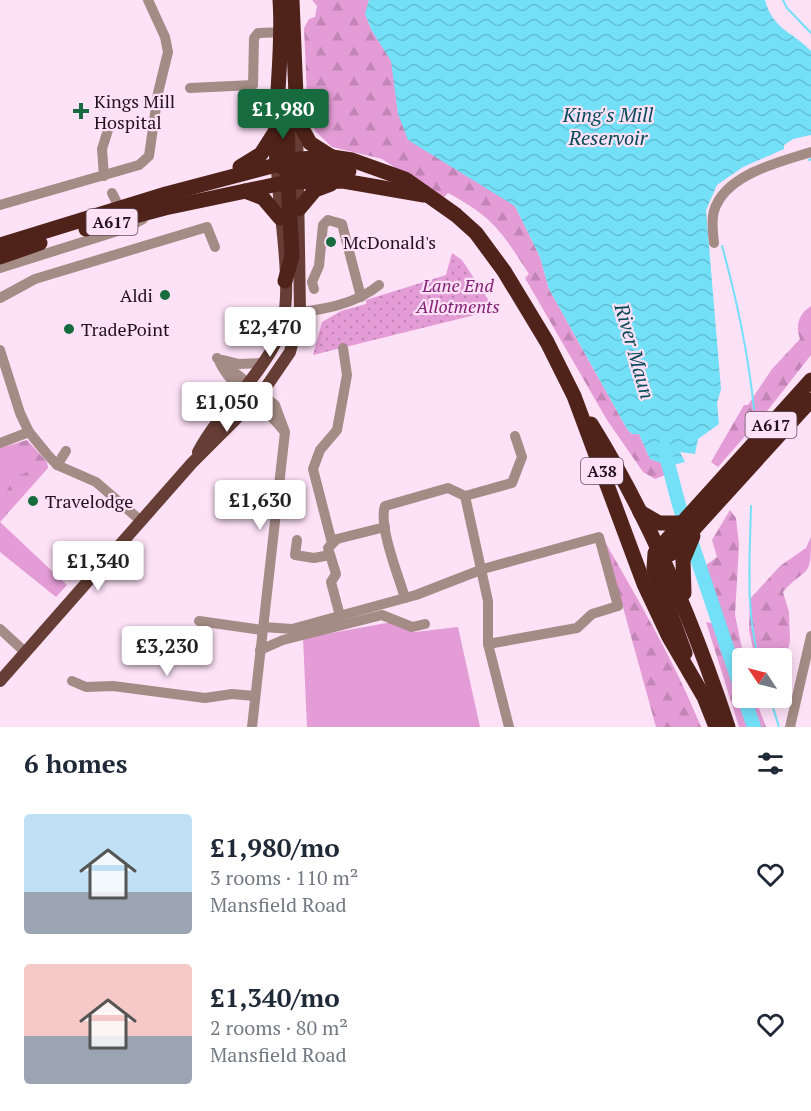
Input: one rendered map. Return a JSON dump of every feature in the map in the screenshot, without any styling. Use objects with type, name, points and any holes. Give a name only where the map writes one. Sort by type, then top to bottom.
[{"type":"highway","points":[[280,0],[294,60],[297,119],[310,143],[332,157]]},
{"type":"highway","points":[[288,172],[275,132],[292,0]]},
{"type":"highway","points":[[285,281],[292,256],[287,90],[294,60]]},
{"type":"highway","points":[[224,178],[261,154],[275,132]]},
{"type":"highway","name":"A617","points":[[0,245],[120,209],[245,191],[288,172],[332,157]]},
{"type":"highway","name":"A38","points":[[332,157],[384,170],[405,179],[456,215],[481,240],[533,318],[640,512],[658,556],[686,608],[728,727]]},
{"type":"highway","points":[[166,201],[288,172],[360,172],[377,177],[399,190]]},
{"type":"highway","name":"A617","points":[[0,256],[166,201],[224,178],[288,172],[399,190]]},
{"type":"highway","points":[[299,208],[315,190],[343,181]]},
{"type":"highway","name":"A38","points":[[399,190],[428,196]]},
{"type":"highway","points":[[245,191],[268,202],[279,218]]},
{"type":"highway","name":"A617","points":[[680,534],[698,524],[811,380]]},
{"type":"highway","name":"A38","points":[[574,396],[656,610],[695,681],[716,727]]},
{"type":"highway","name":"A617","points":[[658,556],[811,400]]},
{"type":"highway","points":[[640,512],[680,534]]},
{"type":"highway","name":"A617","points":[[680,534],[686,608]]},
{"type":"highway","points":[[631,546],[644,558],[658,556],[695,681]]},
{"type":"main road","points":[[0,681],[192,464],[252,392],[263,363],[279,336],[286,314],[279,218],[297,119]]},
{"type":"main road","points":[[192,464],[206,438],[252,392],[282,368],[290,352],[300,312],[299,208],[288,172]]},
{"type":"street","points":[[0,205],[139,165],[149,156],[158,93],[168,52],[165,37],[148,0]]},
{"type":"street","points":[[190,88],[253,85],[254,38],[258,33],[287,32]]},
{"type":"street","points":[[104,176],[102,149],[108,130]]},
{"type":"street","points":[[714,243],[714,210],[724,193],[740,180],[811,152]]},
{"type":"street","points":[[112,193],[120,209]]},
{"type":"street","points":[[0,268],[124,229],[166,201]]},
{"type":"street","points":[[313,285],[319,266],[323,225],[328,220],[339,223],[361,297]]},
{"type":"street","points":[[0,298],[34,279],[207,227],[215,247]]},
{"type":"street","points":[[286,314],[311,312],[361,297],[379,285]]},
{"type":"street","points":[[332,543],[313,469],[320,450],[337,430],[346,375],[343,348]]},
{"type":"street","points":[[0,350],[15,403],[29,432],[57,465],[96,482],[141,521]]},
{"type":"street","points":[[252,727],[285,432],[275,405],[252,392],[225,372],[217,358],[239,364],[263,363]]},
{"type":"street","points":[[0,443],[29,432]]},
{"type":"street","points":[[405,598],[382,513],[388,504],[448,488],[465,496],[512,483],[522,457],[515,436]]},
{"type":"street","points":[[57,465],[66,451]]},
{"type":"street","points":[[465,496],[483,569],[488,600],[488,644],[509,727]]},
{"type":"street","points":[[340,616],[331,582],[336,574],[328,548],[332,543],[385,527]]},
{"type":"street","points":[[199,621],[292,629],[405,598],[483,569],[599,537],[618,606],[591,615],[577,628],[488,644]]},
{"type":"street","points":[[297,540],[295,555],[314,558],[330,555]]},
{"type":"street","points":[[260,650],[284,640],[382,615],[412,627],[425,624]]},
{"type":"street","points":[[0,629],[25,652]]},
{"type":"street","points":[[790,727],[791,713],[800,691],[811,636]]},
{"type":"street","points":[[72,681],[86,687],[113,686],[167,691],[204,698],[232,694],[255,696]]},
{"type":"green space","points":[[312,0],[369,0],[367,11],[370,27],[392,63],[398,114],[515,206],[540,257],[549,289],[627,429],[632,434],[639,434],[650,459],[664,462],[665,475],[655,479],[643,472],[607,420],[525,278],[529,274],[503,236],[486,218],[448,193],[442,199],[382,159],[332,147],[316,132],[309,120],[313,113],[307,95],[304,28],[309,19],[315,17],[317,6]]},
{"type":"green space","name":"Lane End Allotments","points":[[452,253],[462,260],[495,310],[313,355],[322,322],[341,311],[366,304],[366,300],[446,275]]},
{"type":"green space","points":[[811,306],[811,355],[768,410],[718,467],[711,462],[744,405],[748,405],[772,369],[800,339],[799,320]]},
{"type":"green space","points":[[27,440],[47,462],[48,468],[0,522],[2,495],[14,476],[19,462],[14,444]]},
{"type":"green space","points":[[14,444],[30,471],[15,477],[0,502],[0,448]]},
{"type":"green space","points":[[730,510],[736,518],[739,545],[735,615],[742,648],[732,648],[732,705],[706,622],[717,624],[698,571],[717,557],[712,540]]},
{"type":"green space","points":[[0,522],[67,585],[56,597],[0,552]]},
{"type":"green space","points":[[811,537],[809,566],[783,592],[789,612],[789,648],[753,648],[749,630],[750,599],[780,566],[806,548]]},
{"type":"green space","points":[[605,542],[668,656],[701,727],[656,727]]},
{"type":"green space","points":[[392,622],[415,632],[458,627],[480,727],[307,727],[303,638]]},
{"type":"green space","points":[[733,708],[759,708],[766,727],[739,727]]},
{"type":"water","name":"King's Mill Reservoir","points":[[369,0],[765,0],[768,10],[778,24],[811,51],[811,135],[793,139],[784,145],[784,149],[743,167],[717,185],[706,210],[721,389],[717,403],[719,424],[698,439],[695,454],[680,452],[685,462],[669,466],[650,459],[639,434],[632,434],[627,429],[549,289],[540,257],[515,206],[408,140],[398,114],[391,61],[372,31],[365,14]]},
{"type":"waterway","points":[[783,0],[787,8],[811,33]]},
{"type":"waterway","points":[[722,246],[741,326],[754,409]]},
{"type":"waterway","name":"River Maun","points":[[664,448],[679,505],[732,662]]},
{"type":"waterway","points":[[751,506],[750,603],[757,648]]},
{"type":"waterway","name":"River Maun","points":[[747,708],[754,727]]},
{"type":"waterway","points":[[773,708],[779,727]]},
{"type":"place","name":"Kings Mill Hospital","points":[[81,111]]},
{"type":"place","name":"McDonald's","points":[[331,242]]},
{"type":"place","name":"Aldi","points":[[165,295]]},
{"type":"place","name":"TradePoint","points":[[69,329]]},
{"type":"place","name":"Travelodge","points":[[33,501]]}]
